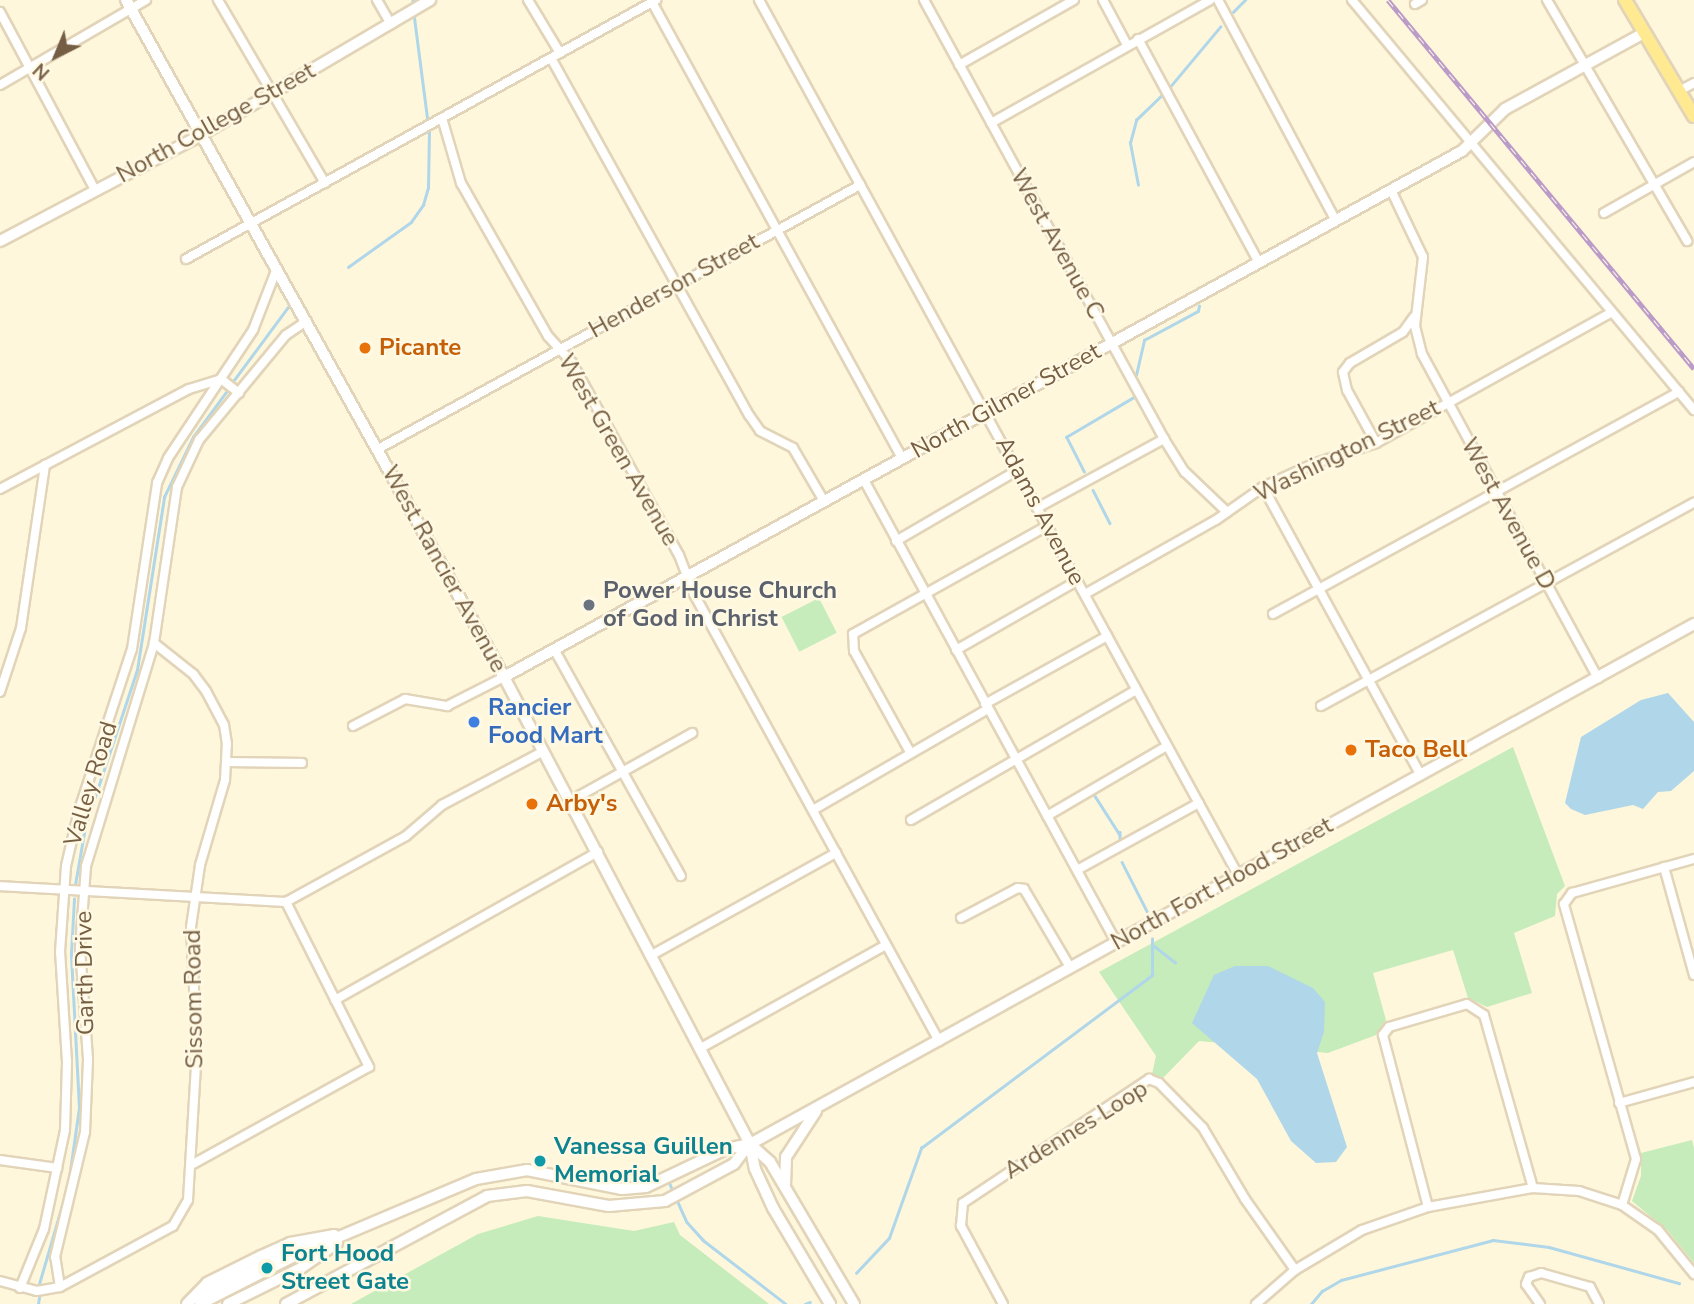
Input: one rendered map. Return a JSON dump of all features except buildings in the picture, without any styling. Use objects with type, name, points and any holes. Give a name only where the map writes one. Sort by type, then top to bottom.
[{"type":"main road","points":[[1625,0],[1694,116]]},
{"type":"main road","name":"West Rancier Avenue","points":[[128,5],[504,677],[750,1144]]},
{"type":"main road","name":"North Fort Hood Street","points":[[750,1144],[816,1111],[1070,967],[1694,624]]},
{"type":"street","points":[[0,85],[128,5],[146,0]]},
{"type":"street","points":[[218,0],[325,183]]},
{"type":"street","points":[[377,0],[395,21]]},
{"type":"street","points":[[528,0],[560,52]]},
{"type":"street","name":"Adams Avenue","points":[[759,0],[1238,875]]},
{"type":"street","name":"West Avenue C","points":[[924,0],[1164,439],[1185,472],[1227,512]]},
{"type":"street","points":[[959,65],[1074,0]]},
{"type":"street","points":[[1102,0],[1127,45]]},
{"type":"street","points":[[991,123],[1210,0]]},
{"type":"street","points":[[1218,0],[1335,219]]},
{"type":"street","points":[[1352,0],[1694,410]]},
{"type":"street","points":[[1547,0],[1687,241]]},
{"type":"street","points":[[186,259],[654,1],[902,458]]},
{"type":"street","name":"North College Street","points":[[0,241],[201,135],[425,3]]},
{"type":"street","points":[[0,12],[95,190]]},
{"type":"street","name":"North Gilmer Street","points":[[353,726],[405,699],[447,706],[504,677],[1391,190],[1469,143],[1506,109],[1644,33]]},
{"type":"street","points":[[1138,39],[1258,261]]},
{"type":"street","points":[[551,58],[756,426],[793,448],[824,501]]},
{"type":"street","points":[[1679,91],[1694,83]]},
{"type":"street","name":"West Green Avenue","points":[[438,120],[461,183],[543,328],[561,349],[679,555],[687,577],[939,1041]]},
{"type":"street","points":[[1604,214],[1694,162]]},
{"type":"street","name":"Henderson Street","points":[[378,449],[860,185]]},
{"type":"street","name":"West Avenue D","points":[[1391,190],[1423,257],[1416,315],[1417,340],[1495,493],[1598,678]]},
{"type":"street","points":[[0,489],[189,389],[221,379],[253,330],[277,268]]},
{"type":"street","name":"Washington Street","points":[[1084,594],[1227,512],[1263,487],[1312,464],[1376,443],[1611,313]]},
{"type":"street","points":[[1376,443],[1347,390],[1343,372],[1350,363],[1403,332],[1416,315]]},
{"type":"street","name":"Garth Drive","points":[[60,1287],[55,1257],[85,1132],[88,1059],[80,948],[84,893],[100,813],[154,643],[177,487],[199,440],[286,335],[307,321]]},
{"type":"street","points":[[221,379],[239,393]]},
{"type":"street","name":"Valley Road","points":[[20,1288],[44,1229],[65,1130],[67,1062],[60,952],[62,892],[79,810],[132,649],[157,483],[168,458],[221,379]]},
{"type":"street","points":[[1273,614],[1679,392]]},
{"type":"street","points":[[1037,508],[1164,439]]},
{"type":"street","points":[[0,692],[21,628],[45,465]]},
{"type":"street","points":[[897,541],[1018,470]]},
{"type":"street","points":[[864,480],[1116,942]]},
{"type":"street","points":[[1263,487],[1421,775]]},
{"type":"street","points":[[1321,706],[1694,503]]},
{"type":"street","points":[[910,752],[850,640],[861,628],[1047,526]]},
{"type":"street","points":[[956,650],[1077,581]]},
{"type":"street","points":[[813,810],[1107,636]]},
{"type":"street","name":"Sissom Road","points":[[60,1287],[181,1218],[193,1164],[197,1051],[190,955],[195,899],[228,762],[218,709],[192,674],[154,643]]},
{"type":"street","points":[[554,649],[681,876]]},
{"type":"street","points":[[911,820],[1136,690]]},
{"type":"street","points":[[570,801],[692,733]]},
{"type":"street","points":[[1047,816],[1167,746]]},
{"type":"street","points":[[0,886],[62,892],[286,902],[406,836],[443,805],[544,751]]},
{"type":"street","points":[[228,762],[302,763]]},
{"type":"street","points":[[1077,870],[1199,803]]},
{"type":"street","points":[[335,1000],[598,852]]},
{"type":"street","points":[[650,957],[836,853]]},
{"type":"street","points":[[1622,1205],[1636,1159],[1564,904],[1572,893],[1694,859]]},
{"type":"street","points":[[1664,867],[1694,975]]},
{"type":"street","points":[[961,918],[1024,889],[1070,967]]},
{"type":"street","points":[[193,1164],[369,1067],[286,902]]},
{"type":"street","points":[[699,1049],[886,945]]},
{"type":"street","points":[[1428,1207],[1382,1035],[1389,1027],[1467,1004],[1484,1015],[1533,1188]]},
{"type":"street","name":"Ardennes Loop","points":[[1003,1304],[961,1226],[963,1203],[1149,1079],[1159,1083],[1203,1128],[1245,1199],[1295,1270]]},
{"type":"street","points":[[1619,1103],[1694,1082]]},
{"type":"street","points":[[785,1187],[786,1157],[816,1111]]},
{"type":"street","points":[[750,1144],[771,1162],[854,1304]]},
{"type":"street","points":[[750,1144],[755,1170],[830,1304]]},
{"type":"street","name":"North Fort Hood Street","points":[[355,1231],[476,1179],[527,1170],[622,1189],[646,1187],[726,1149],[750,1144]]},
{"type":"street","name":"North Fort Hood Street","points":[[286,1304],[487,1196],[527,1191],[608,1206],[665,1201],[734,1164],[750,1144]]},
{"type":"street","points":[[0,1160],[57,1168]]},
{"type":"street","points":[[1256,1304],[1295,1270],[1362,1230],[1428,1207],[1533,1188],[1579,1191],[1622,1205],[1658,1230],[1694,1274]]},
{"type":"street","points":[[189,1304],[207,1283],[280,1247],[355,1231]]},
{"type":"street","points":[[200,1304],[355,1231]]},
{"type":"street","points":[[213,1304],[355,1231]]},
{"type":"street","points":[[228,1304],[301,1268],[355,1231]]},
{"type":"street","points":[[1540,1304],[1526,1284],[1529,1277],[1541,1273],[1590,1287],[1599,1304]]},
{"type":"street","points":[[0,1281],[37,1292],[60,1287]]},
{"type":"green space","points":[[819,598],[837,633],[799,652],[782,617]]},
{"type":"green space","points":[[1513,747],[1565,886],[1557,894],[1555,916],[1514,933],[1532,993],[1487,1007],[1468,998],[1453,950],[1373,973],[1386,1020],[1376,1035],[1328,1053],[1199,1041],[1163,1078],[1152,1074],[1156,1056],[1099,972]]},
{"type":"green space","points":[[1692,1140],[1694,1263],[1668,1231],[1632,1201],[1641,1176],[1641,1153]]},
{"type":"green space","points":[[538,1216],[634,1231],[674,1222],[680,1235],[769,1304],[351,1304],[478,1234]]},
{"type":"water","points":[[1668,693],[1694,722],[1694,771],[1671,791],[1658,792],[1643,809],[1633,805],[1585,815],[1571,809],[1565,803],[1581,737],[1641,700]]},
{"type":"water","points":[[1235,966],[1268,966],[1313,988],[1325,1002],[1324,1032],[1317,1053],[1347,1147],[1336,1162],[1316,1163],[1291,1141],[1257,1079],[1192,1023],[1214,975]]},
{"type":"waterway","points":[[413,0],[414,8]]},
{"type":"waterway","points":[[1233,12],[1245,0]]},
{"type":"waterway","points":[[414,14],[428,122]]},
{"type":"waterway","points":[[1169,88],[1220,27]]},
{"type":"waterway","points":[[1138,185],[1130,143],[1136,120],[1164,93]]},
{"type":"waterway","points":[[348,267],[411,222],[423,205],[428,188],[429,129]]},
{"type":"waterway","points":[[1136,375],[1144,340],[1198,311],[1199,306]]},
{"type":"waterway","points":[[234,380],[288,307]]},
{"type":"waterway","points":[[75,885],[85,827],[137,670],[164,497],[193,437],[226,392]]},
{"type":"waterway","points":[[1084,472],[1066,437],[1134,397]]},
{"type":"waterway","points":[[1093,490],[1110,523]]},
{"type":"waterway","points":[[1095,796],[1120,835]]},
{"type":"waterway","points":[[1120,832],[1120,839]]},
{"type":"waterway","points":[[1122,862],[1147,911]]},
{"type":"waterway","points":[[39,1284],[68,1185],[79,1108],[71,953],[74,899]]},
{"type":"waterway","points":[[856,1273],[889,1238],[921,1148],[1152,975],[1152,939]]},
{"type":"waterway","points":[[1153,945],[1175,962]]},
{"type":"waterway","points":[[670,1184],[673,1191]]},
{"type":"waterway","points":[[677,1200],[687,1222],[703,1240],[786,1304]]},
{"type":"waterway","points":[[1311,1304],[1322,1291],[1341,1280],[1493,1240],[1549,1247],[1679,1283]]},
{"type":"waterway","points":[[38,1304],[39,1298]]},
{"type":"waterway","points":[[805,1304],[810,1302]]},
{"type":"railway","points":[[1388,0],[1694,368]]},
{"type":"place","name":"Picante","points":[[365,348]]},
{"type":"place","name":"Power House Church of God in Christ","points":[[589,605]]},
{"type":"place","name":"Rancier Food Mart","points":[[474,722]]},
{"type":"place","name":"Taco Bell","points":[[1351,750]]},
{"type":"place","name":"Arby's","points":[[532,804]]},
{"type":"place","name":"Vanessa Guillen Memorial","points":[[540,1161]]},
{"type":"place","name":"Fort Hood Street Gate","points":[[267,1268]]}]
